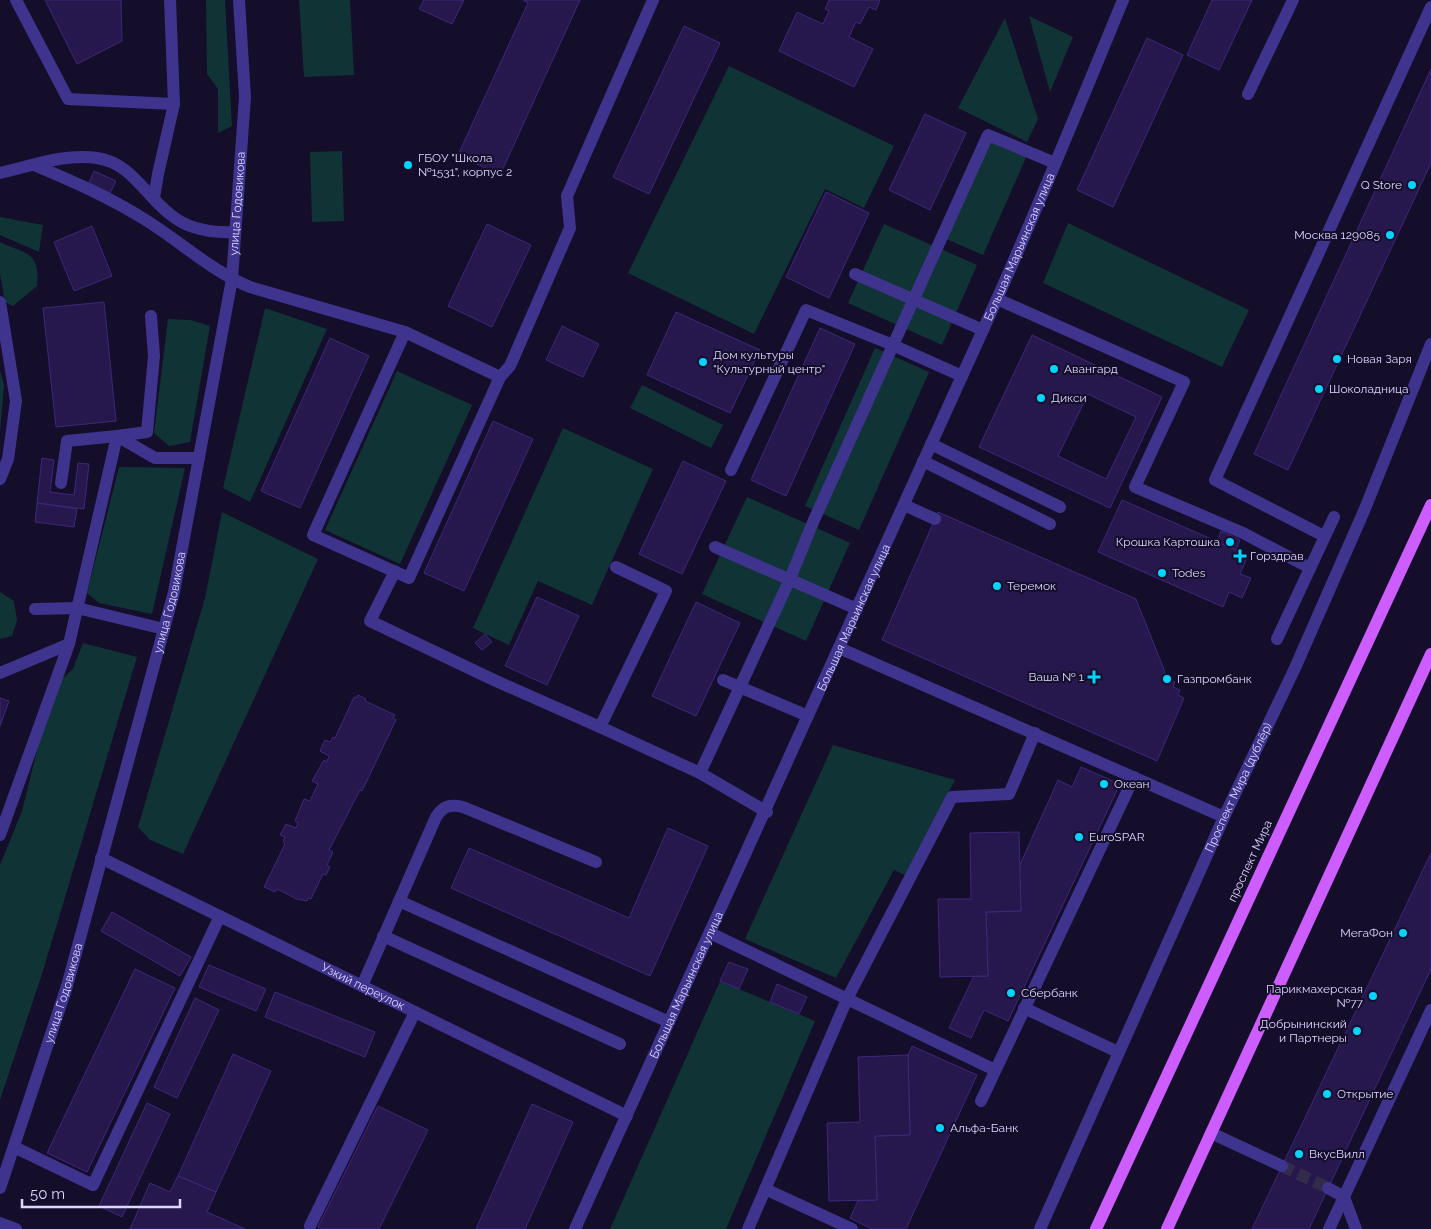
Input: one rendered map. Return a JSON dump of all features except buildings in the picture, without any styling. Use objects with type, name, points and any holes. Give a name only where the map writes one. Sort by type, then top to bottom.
[{"type":"main road","name":"проспект Мира","points":[[1096,1229],[1431,505]]},
{"type":"main road","points":[[1167,1229],[1431,654]]},
{"type":"street","points":[[16,0],[68,99],[174,104]]},
{"type":"street","points":[[154,198],[174,104],[170,0]]},
{"type":"street","name":"улица Годовикова","points":[[0,1188],[67,986],[174,592],[232,279],[246,97],[240,0]]},
{"type":"street","points":[[405,332],[313,535],[409,578],[500,377],[510,366],[570,228],[567,196],[653,0]]},
{"type":"street","name":"Большая Марьинская улица","points":[[575,1229],[767,812],[808,716],[997,299],[1123,0]]},
{"type":"street","points":[[1248,94],[1294,0]]},
{"type":"street","points":[[1324,536],[1215,480],[1431,8]]},
{"type":"street","points":[[700,773],[741,688],[892,346],[988,135],[1055,163]]},
{"type":"street","points":[[0,173],[66,157],[98,158],[128,170],[170,215],[191,227],[216,233],[235,232]]},
{"type":"street","points":[[34,165],[110,198],[153,224],[232,279],[250,287],[405,332],[500,377]]},
{"type":"street","points":[[856,274],[913,301],[983,330]]},
{"type":"street","points":[[997,299],[1184,382],[1135,487],[1243,533],[1310,568]]},
{"type":"street","points":[[0,302],[16,401],[8,460],[0,479]]},
{"type":"street","points":[[731,470],[806,310],[962,376]]},
{"type":"street","points":[[61,483],[67,441],[147,432],[154,356],[151,316]]},
{"type":"street","name":"Проспект Мира (дублёр)","points":[[1040,1229],[1224,817],[1295,668],[1364,511],[1431,344]]},
{"type":"street","points":[[117,436],[156,458],[199,458]]},
{"type":"street","points":[[0,835],[69,644],[117,436]]},
{"type":"street","points":[[931,444],[1060,507]]},
{"type":"street","points":[[924,461],[1050,524]]},
{"type":"street","points":[[904,505],[935,519]]},
{"type":"street","points":[[1277,639],[1334,517]]},
{"type":"street","points":[[715,547],[856,609]]},
{"type":"street","points":[[600,727],[666,591],[616,567]]},
{"type":"street","points":[[395,571],[370,621],[496,682],[700,773],[767,812]]},
{"type":"street","points":[[34,609],[77,608],[164,629]]},
{"type":"street","points":[[0,673],[69,644]]},
{"type":"street","points":[[839,648],[1224,817]]},
{"type":"street","points":[[723,680],[808,716]]},
{"type":"street","points":[[748,1229],[847,999],[952,797],[1009,794],[1035,734]]},
{"type":"street","points":[[981,1101],[1134,777]]},
{"type":"street","points":[[362,986],[436,817],[442,808],[453,805],[463,806],[596,862]]},
{"type":"street","name":"Узкий переулок","points":[[101,858],[626,1116]]},
{"type":"street","points":[[399,901],[669,1022]]},
{"type":"street","points":[[14,1147],[93,1185],[220,916]]},
{"type":"street","points":[[710,933],[995,1070]]},
{"type":"street","points":[[383,936],[620,1044]]},
{"type":"street","points":[[1024,1008],[1118,1052]]},
{"type":"street","points":[[1329,1229],[1431,1010]]},
{"type":"street","points":[[310,1226],[415,1012]]},
{"type":"street","points":[[1211,1133],[1282,1166]]},
{"type":"street","points":[[1328,1188],[1344,1197],[1356,1229]]},
{"type":"street","points":[[765,1189],[852,1229]]},
{"type":"street","points":[[0,1223],[16,1229]]},
{"type":"green space","points":[[206,0],[225,0],[232,126],[218,133],[218,89],[207,74]]},
{"type":"green space","points":[[299,0],[350,0],[354,75],[304,77]]},
{"type":"green space","points":[[1029,16],[1073,37],[1050,92]]},
{"type":"green space","points":[[1005,18],[1038,119],[1027,142],[958,108]]},
{"type":"green space","points":[[729,66],[894,146],[864,208],[825,189],[754,334],[628,273]]},
{"type":"green space","points":[[989,136],[1028,153],[983,255],[944,238]]},
{"type":"green space","points":[[342,151],[344,221],[312,222],[310,152]]},
{"type":"green space","points":[[0,217],[43,225],[39,252],[0,235]]},
{"type":"green space","points":[[1068,223],[1249,310],[1222,367],[1043,283]]},
{"type":"green space","points":[[884,224],[977,265],[942,345],[848,303]]},
{"type":"green space","points":[[0,242],[30,256],[36,267],[37,286],[13,306],[5,302],[0,274]]},
{"type":"green space","points":[[265,308],[327,329],[250,502],[223,488]]},
{"type":"green space","points":[[168,319],[190,320],[210,326],[190,442],[169,446],[154,433]]},
{"type":"green space","points":[[875,348],[929,372],[859,530],[805,506]]},
{"type":"green space","points":[[0,371],[4,385],[0,433]]},
{"type":"green space","points":[[397,371],[472,405],[400,564],[325,530]]},
{"type":"green space","points":[[642,385],[723,425],[711,448],[630,408]]},
{"type":"green space","points":[[563,428],[653,469],[592,605],[538,581],[509,645],[473,628]]},
{"type":"green space","points":[[119,467],[185,468],[152,614],[99,603],[87,593]]},
{"type":"green space","points":[[747,497],[850,543],[806,641],[702,594]]},
{"type":"green space","points":[[222,512],[318,559],[183,854],[150,840],[138,827],[205,598]]},
{"type":"green space","points":[[0,592],[14,601],[17,620],[12,636],[0,639]]},
{"type":"green space","points":[[83,643],[137,657],[42,974],[0,1100],[0,865],[22,811],[51,694],[55,685],[73,669]]},
{"type":"green space","points":[[833,745],[955,780],[905,875],[894,870],[836,978],[745,939]]},
{"type":"green space","points":[[720,981],[815,1021],[726,1229],[610,1229]]},
{"type":"tunnel","points":[[1282,1166],[1328,1188]]},
{"type":"place","name":"ГБОУ \"Школа №1531\", корпус 2","points":[[408,165]]},
{"type":"place","name":"Q Store","points":[[1412,185]]},
{"type":"place","name":"Москва 129085","points":[[1390,235]]},
{"type":"place","name":"Новая Заря","points":[[1337,359]]},
{"type":"place","name":"Дом культуры \"Культурный центр\"","points":[[703,362]]},
{"type":"place","name":"Авангард","points":[[1054,369]]},
{"type":"place","name":"Шоколадница","points":[[1319,389]]},
{"type":"place","name":"Дикси","points":[[1041,398]]},
{"type":"place","name":"Крошка Картошка","points":[[1230,542]]},
{"type":"place","name":"Горздрав","points":[[1240,556]]},
{"type":"place","name":"Todes","points":[[1162,573]]},
{"type":"place","name":"Теремок","points":[[997,586]]},
{"type":"place","name":"Ваша № 1","points":[[1094,677]]},
{"type":"place","name":"Газпромбанк","points":[[1167,679]]},
{"type":"place","name":"Океан","points":[[1104,784]]},
{"type":"place","name":"EuroSPAR","points":[[1079,837]]},
{"type":"place","name":"МегаФон","points":[[1403,933]]},
{"type":"place","name":"Сбербанк","points":[[1011,993]]},
{"type":"place","name":"Парикмахерская №77","points":[[1373,996]]},
{"type":"place","name":"Добрынинский и Партнеры","points":[[1357,1031]]},
{"type":"place","name":"Открытие","points":[[1327,1094]]},
{"type":"place","name":"Альфа-Банк","points":[[940,1128]]},
{"type":"place","name":"ВкусВилл","points":[[1299,1154]]}]
